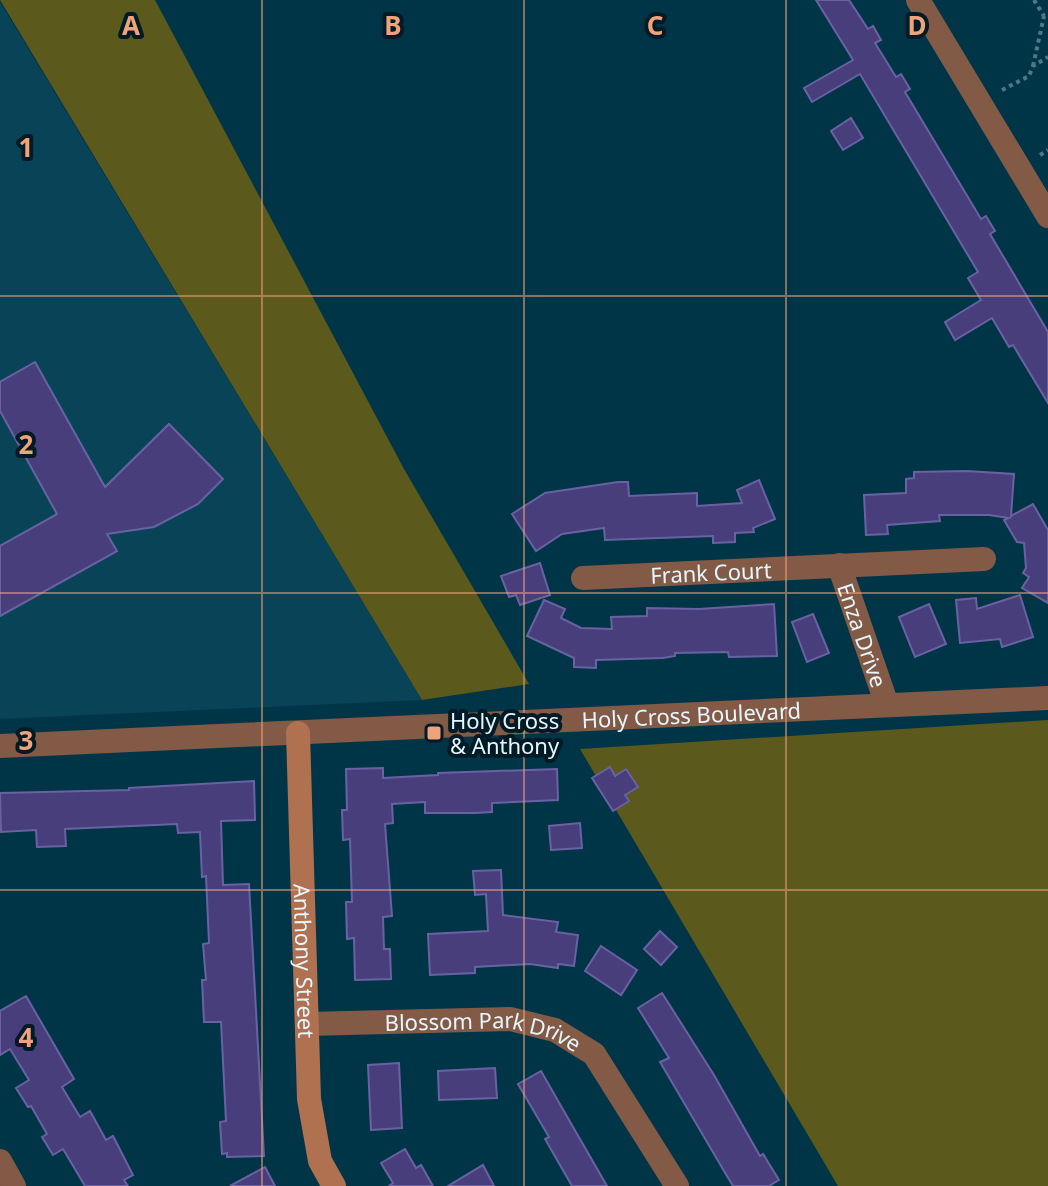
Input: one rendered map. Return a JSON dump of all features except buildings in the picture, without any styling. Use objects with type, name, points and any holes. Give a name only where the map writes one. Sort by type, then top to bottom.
[{"type":"street","points":[[918,0],[1048,216]]},
{"type":"street","name":"Frank Court","points":[[583,578],[984,559]]},
{"type":"street","name":"Enza Drive","points":[[839,565],[887,705]]},
{"type":"street","name":"Holy Cross Boulevard","points":[[0,746],[1048,698]]},
{"type":"street","name":"Anthony Street","points":[[298,733],[309,1099],[320,1161],[334,1186]]},
{"type":"street","name":"Blossom Park Drive","points":[[307,1024],[510,1019],[555,1030],[594,1054],[677,1186]]},
{"type":"street","points":[[0,1161],[14,1186]]},
{"type":"path","points":[[1002,90],[1029,76],[1033,66],[1046,15],[1034,0]]},
{"type":"path","points":[[1033,66],[1048,57]]},
{"type":"path","points":[[1040,155],[1048,150]]},
{"type":"shaded area","points":[[0,0],[155,0],[404,469],[529,684],[422,700]]},
{"type":"shaded area","points":[[0,2],[422,700],[0,719]]},
{"type":"shaded area","points":[[1048,720],[1048,1186],[838,1186],[580,749]]},
{"type":"place","name":"Holy Cross & Anthony","points":[[434,733]]}]
